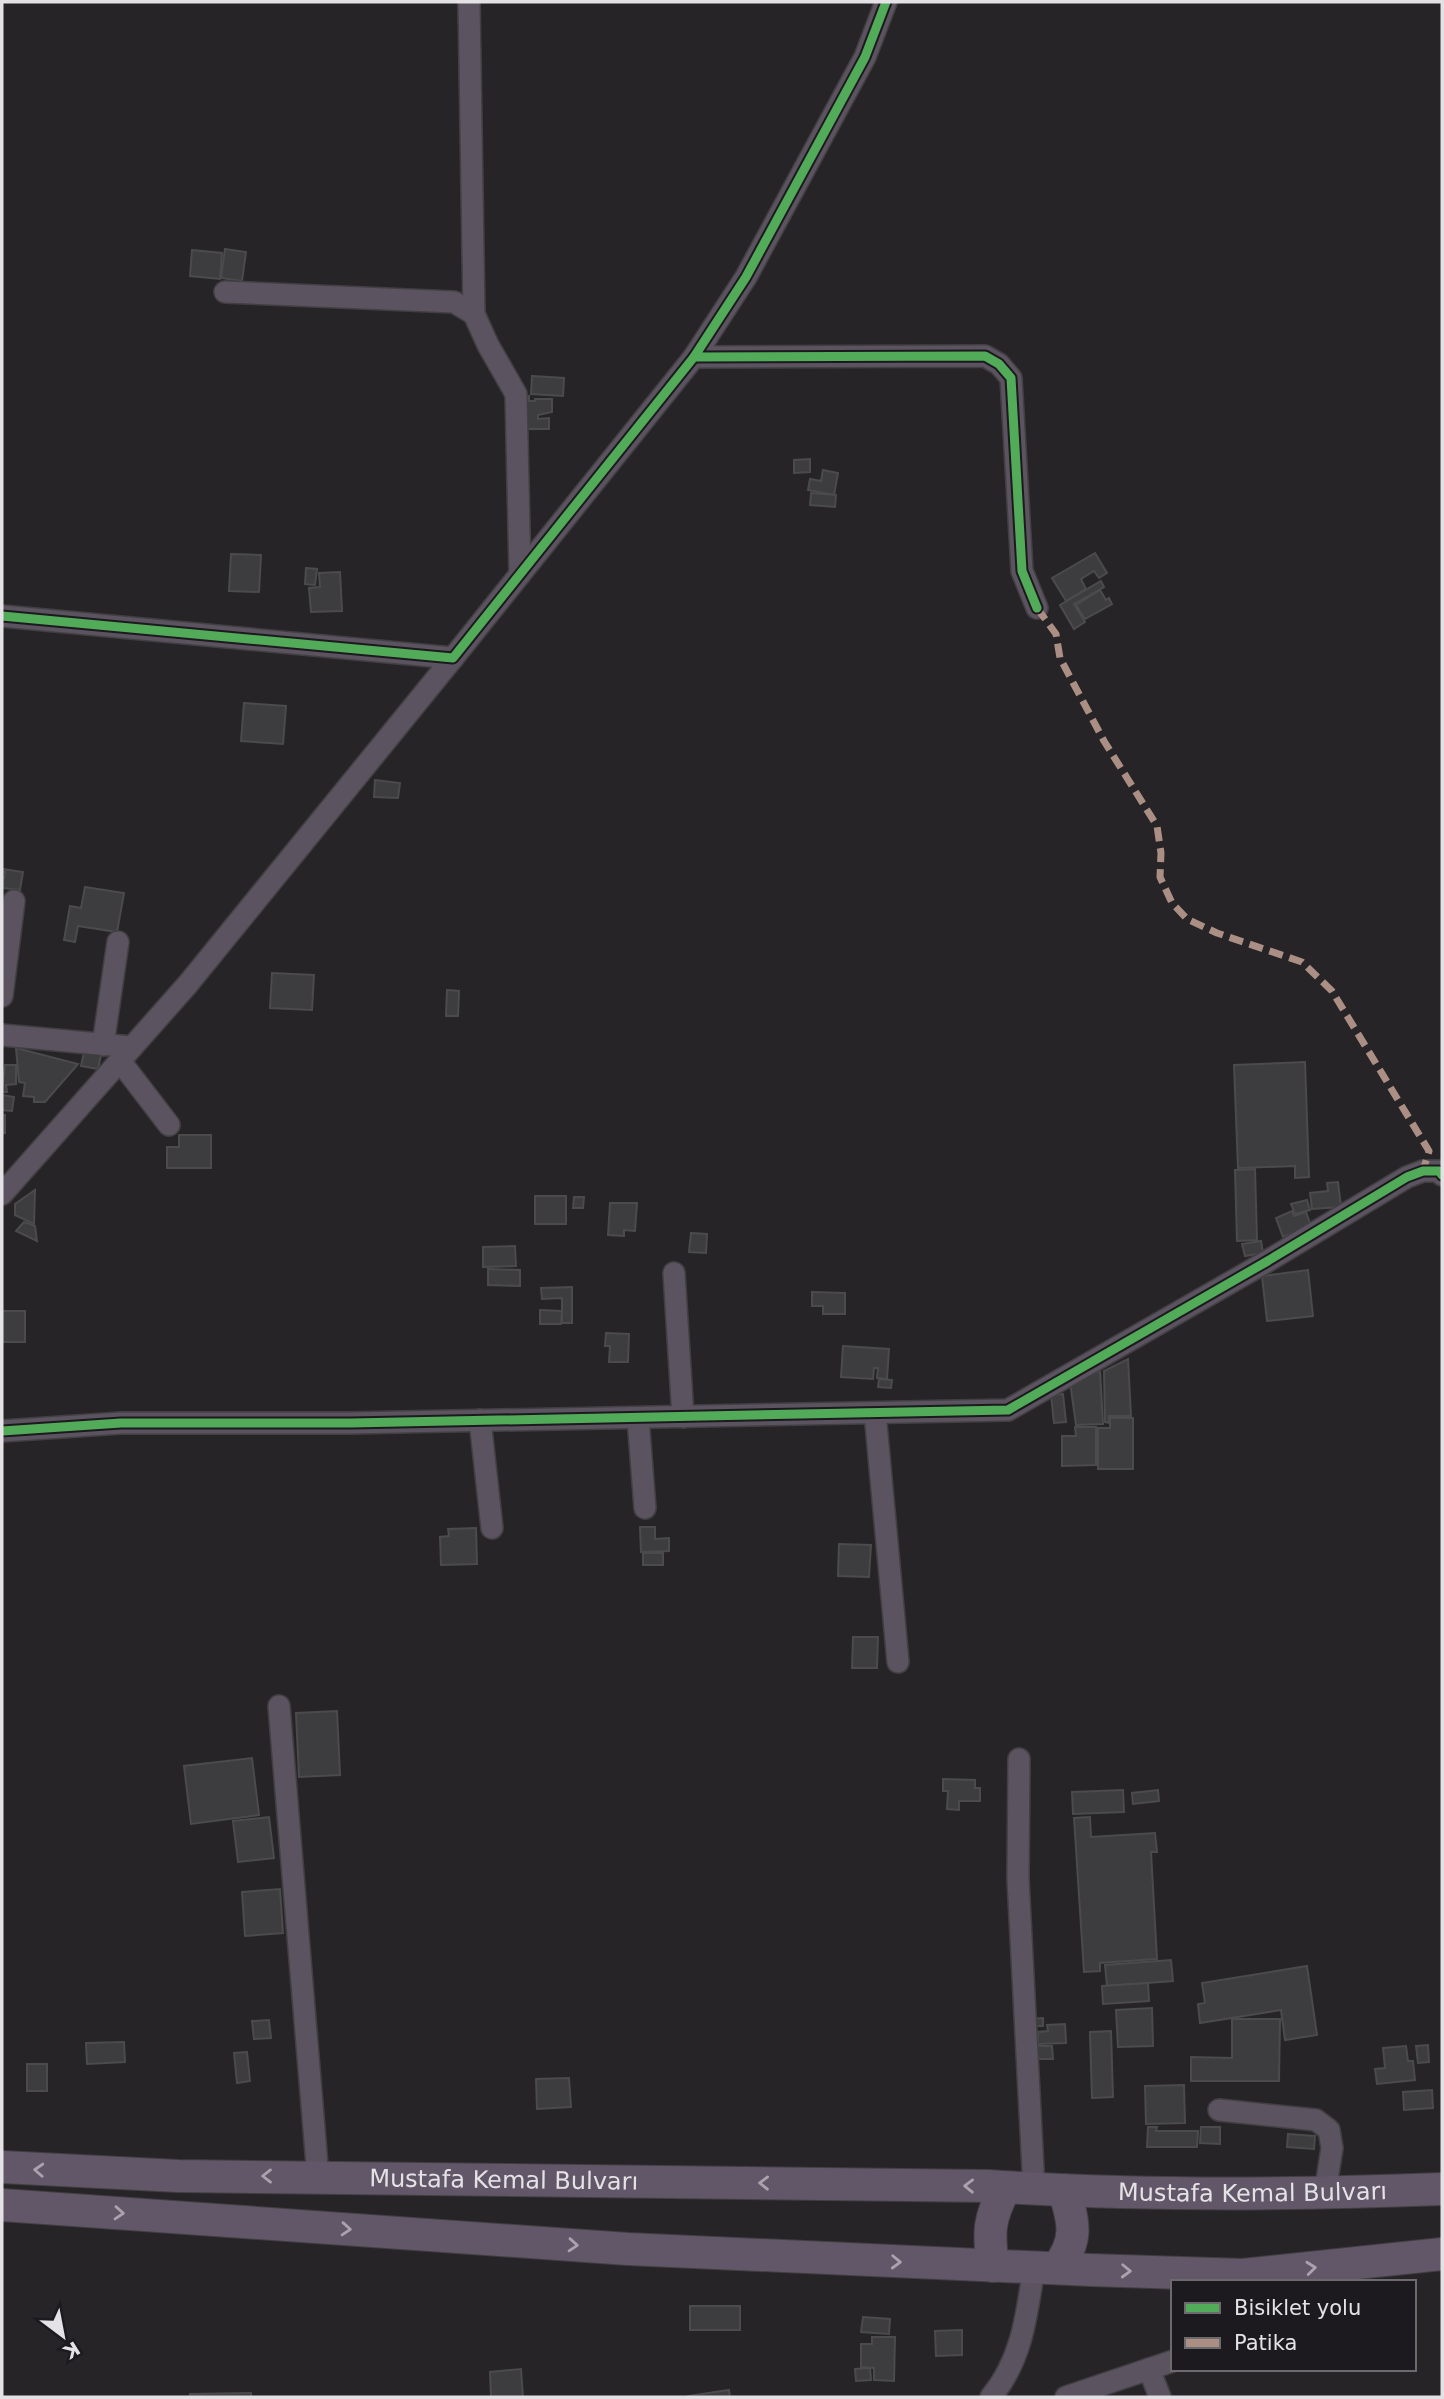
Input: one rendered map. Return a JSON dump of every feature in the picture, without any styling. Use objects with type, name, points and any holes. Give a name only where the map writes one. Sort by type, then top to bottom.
[{"type":"highway","name":"Mustafa Kemal Bulvarı","points":[[2,2167],[178,2176],[1325,2193],[1442,2189]]},
{"type":"highway","points":[[993,2266],[989,2235],[992,2211],[1034,2189],[1072,2215],[1074,2233],[1069,2254],[1046,2268]]},
{"type":"highway","points":[[2,2205],[641,2249],[1046,2268],[1243,2274],[1442,2254]]},
{"type":"street","points":[[469,2],[474,314],[516,394],[520,574]]},
{"type":"street","points":[[2,1194],[188,984],[694,357],[746,277],[865,57],[886,2]]},
{"type":"street","points":[[225,292],[454,302],[474,314]]},
{"type":"street","points":[[694,357],[985,356],[999,364],[1010,378],[1023,571],[1037,608]]},
{"type":"street","points":[[2,616],[453,658]]},
{"type":"street","points":[[2,996],[14,901]]},
{"type":"street","points":[[103,1045],[118,942]]},
{"type":"street","points":[[2,1035],[103,1045],[126,1054],[169,1125]]},
{"type":"street","points":[[2,1431],[121,1423],[638,1418],[1008,1410],[1407,1178],[1423,1171],[1439,1171],[1442,1175]]},
{"type":"street","points":[[674,1273],[683,1417]]},
{"type":"street","points":[[875,1413],[898,1662]]},
{"type":"street","points":[[638,1418],[645,1508]]},
{"type":"street","points":[[480,1420],[492,1528]]},
{"type":"street","points":[[279,1706],[318,2177]]},
{"type":"street","points":[[1019,1759],[1018,1879],[1034,2189]]},
{"type":"street","points":[[1219,2110],[1316,2120],[1329,2130],[1332,2148],[1325,2193]]},
{"type":"street","points":[[991,2397],[1002,2384],[1024,2334],[1046,2268]]},
{"type":"street","points":[[1066,2397],[1171,2362]]},
{"type":"street","points":[[1149,2369],[1160,2397]]},
{"type":"building","points":[[225,249],[246,252],[242,281],[221,278]]},
{"type":"building","points":[[192,250],[222,253],[220,279],[190,276]]},
{"type":"building","points":[[532,376],[564,378],[563,396],[531,394]]},
{"type":"building","points":[[525,396],[529,396],[529,401],[552,399],[552,412],[538,415],[538,419],[549,418],[549,429],[525,429]]},
{"type":"building","points":[[810,459],[810,472],[794,473],[794,460]]},
{"type":"building","points":[[823,470],[838,473],[834,495],[808,490],[810,479],[821,481]]},
{"type":"building","points":[[811,493],[836,495],[835,507],[810,505]]},
{"type":"building","points":[[1095,553],[1107,573],[1099,578],[1094,571],[1081,579],[1086,589],[1066,601],[1052,578]]},
{"type":"building","points":[[231,554],[261,555],[259,592],[229,591]]},
{"type":"building","points":[[306,568],[317,569],[315,585],[305,584]]},
{"type":"building","points":[[340,572],[342,611],[311,612],[309,588],[320,587],[319,573]]},
{"type":"building","points":[[1101,581],[1104,587],[1074,604],[1085,622],[1074,629],[1060,605]]},
{"type":"building","points":[[1100,590],[1112,604],[1085,619],[1076,605]]},
{"type":"building","points":[[244,703],[286,706],[283,744],[241,741]]},
{"type":"building","points":[[375,780],[400,783],[398,798],[374,797]]},
{"type":"building","points":[[3,869],[23,872],[20,890],[2,888],[5,872],[2,872]]},
{"type":"building","points":[[85,887],[124,893],[117,932],[78,926],[75,942],[64,940],[70,906],[81,908]]},
{"type":"building","points":[[272,973],[314,975],[312,1010],[270,1008]]},
{"type":"building","points":[[447,990],[459,991],[458,1016],[446,1016]]},
{"type":"building","points":[[16,1048],[78,1064],[45,1102],[34,1102],[34,1097],[23,1096],[25,1083],[19,1082]]},
{"type":"building","points":[[84,1052],[101,1055],[98,1069],[81,1066]]},
{"type":"building","points":[[1305,1062],[1309,1177],[1295,1178],[1295,1166],[1238,1168],[1234,1065]]},
{"type":"building","points":[[5,1065],[16,1065],[16,1084],[6,1085],[7,1092],[2,1092]]},
{"type":"building","points":[[2,1095],[14,1097],[12,1111],[2,1110]]},
{"type":"building","points":[[2,1115],[5,1115],[5,1133],[2,1133]]},
{"type":"building","points":[[179,1135],[211,1135],[211,1168],[167,1168],[167,1147],[179,1147]]},
{"type":"building","points":[[1255,1169],[1257,1240],[1237,1241],[1235,1170]]},
{"type":"building","points":[[1338,1182],[1341,1207],[1312,1209],[1310,1193],[1328,1191],[1327,1183]]},
{"type":"building","points":[[35,1190],[34,1224],[15,1215],[15,1204]]},
{"type":"building","points":[[535,1196],[566,1196],[566,1224],[535,1224]]},
{"type":"building","points":[[574,1197],[584,1197],[583,1208],[573,1208]]},
{"type":"building","points":[[1307,1200],[1310,1210],[1295,1214],[1291,1204]]},
{"type":"building","points":[[610,1203],[637,1203],[635,1231],[624,1230],[624,1236],[608,1235]]},
{"type":"building","points":[[1292,1211],[1294,1216],[1306,1212],[1311,1226],[1283,1237],[1276,1218]]},
{"type":"building","points":[[24,1222],[35,1226],[37,1241],[16,1231]]},
{"type":"building","points":[[691,1233],[707,1234],[706,1253],[689,1252]]},
{"type":"building","points":[[1261,1241],[1263,1253],[1245,1256],[1242,1244]]},
{"type":"building","points":[[515,1246],[516,1266],[483,1267],[483,1247]]},
{"type":"building","points":[[488,1269],[520,1270],[520,1286],[488,1285]]},
{"type":"building","points":[[1308,1270],[1313,1316],[1267,1321],[1262,1276]]},
{"type":"building","points":[[572,1287],[572,1323],[562,1323],[562,1298],[542,1299],[541,1288]]},
{"type":"building","points":[[812,1292],[845,1293],[845,1314],[823,1314],[823,1306],[812,1306]]},
{"type":"building","points":[[540,1310],[562,1311],[561,1324],[540,1324]]},
{"type":"building","points":[[2,1311],[25,1311],[25,1342],[2,1342]]},
{"type":"building","points":[[606,1333],[629,1334],[628,1362],[609,1362],[610,1346],[605,1346]]},
{"type":"building","points":[[843,1346],[889,1349],[887,1379],[877,1378],[878,1368],[874,1368],[873,1379],[841,1377]]},
{"type":"building","points":[[1128,1359],[1131,1416],[1109,1416],[1109,1423],[1105,1422],[1104,1371]]},
{"type":"building","points":[[1100,1371],[1103,1424],[1076,1425],[1070,1382]]},
{"type":"building","points":[[879,1379],[892,1380],[891,1388],[878,1387]]},
{"type":"building","points":[[1063,1394],[1066,1422],[1054,1423],[1051,1395]]},
{"type":"building","points":[[1110,1418],[1133,1418],[1133,1469],[1098,1469],[1098,1428],[1110,1428]]},
{"type":"building","points":[[1075,1427],[1096,1427],[1096,1465],[1062,1466],[1062,1436],[1076,1436]]},
{"type":"building","points":[[640,1527],[655,1527],[655,1539],[669,1538],[669,1551],[641,1552]]},
{"type":"building","points":[[476,1528],[477,1564],[441,1565],[440,1537],[449,1536],[448,1529]]},
{"type":"building","points":[[839,1544],[871,1545],[869,1577],[838,1576]]},
{"type":"building","points":[[643,1553],[663,1553],[663,1565],[643,1565]]},
{"type":"building","points":[[853,1637],[878,1637],[877,1668],[852,1668]]},
{"type":"building","points":[[337,1711],[340,1775],[299,1777],[296,1713]]},
{"type":"building","points":[[252,1758],[259,1815],[191,1824],[184,1766]]},
{"type":"building","points":[[943,1779],[975,1780],[975,1788],[980,1788],[980,1801],[959,1801],[959,1810],[947,1809],[948,1791],[943,1791]]},
{"type":"building","points":[[1123,1790],[1124,1812],[1073,1814],[1072,1792]]},
{"type":"building","points":[[1158,1790],[1159,1801],[1133,1804],[1132,1793]]},
{"type":"building","points":[[269,1817],[274,1858],[238,1862],[233,1821]]},
{"type":"building","points":[[1090,1817],[1091,1837],[1155,1833],[1157,1852],[1151,1852],[1157,1959],[1100,1963],[1100,1971],[1084,1972],[1074,1818]]},
{"type":"building","points":[[280,1889],[283,1933],[245,1936],[242,1892]]},
{"type":"building","points":[[1171,1960],[1173,1981],[1107,1986],[1105,1965]]},
{"type":"building","points":[[1307,1966],[1317,2035],[1285,2040],[1281,2010],[1200,2023],[1198,2004],[1205,2003],[1202,1983]]},
{"type":"building","points":[[1148,1983],[1149,2001],[1103,2004],[1102,1986]]},
{"type":"building","points":[[1152,2008],[1153,2046],[1118,2047],[1116,2010]]},
{"type":"building","points":[[1043,2018],[1043,2026],[1032,2026],[1032,2019]]},
{"type":"building","points":[[1232,2019],[1280,2019],[1279,2081],[1191,2081],[1191,2057],[1232,2058]]},
{"type":"building","points":[[269,2020],[271,2038],[254,2039],[252,2021]]},
{"type":"building","points":[[1065,2024],[1066,2043],[1038,2044],[1038,2032],[1048,2031],[1047,2025]]},
{"type":"building","points":[[1111,2031],[1113,2097],[1092,2098],[1090,2032]]},
{"type":"building","points":[[124,2042],[125,2062],[87,2064],[86,2043]]},
{"type":"building","points":[[1428,2045],[1429,2062],[1418,2063],[1416,2046]]},
{"type":"building","points":[[1037,2046],[1052,2046],[1053,2059],[1037,2059]]},
{"type":"building","points":[[1406,2046],[1408,2061],[1413,2061],[1415,2080],[1377,2084],[1375,2069],[1385,2068],[1383,2048]]},
{"type":"building","points":[[247,2052],[250,2081],[237,2083],[234,2053]]},
{"type":"building","points":[[27,2064],[47,2064],[47,2091],[27,2091]]},
{"type":"building","points":[[569,2078],[571,2107],[537,2109],[536,2079]]},
{"type":"building","points":[[1184,2085],[1185,2123],[1146,2124],[1145,2086]]},
{"type":"building","points":[[1432,2090],[1433,2108],[1404,2110],[1403,2092]]},
{"type":"building","points":[[1148,2127],[1157,2127],[1156,2131],[1198,2131],[1197,2147],[1147,2147]]},
{"type":"building","points":[[1201,2127],[1220,2127],[1220,2144],[1200,2143]]},
{"type":"building","points":[[1288,2134],[1315,2136],[1314,2149],[1287,2147]]},
{"type":"building","points":[[690,2306],[740,2306],[740,2330],[690,2330]]},
{"type":"building","points":[[863,2317],[890,2319],[889,2334],[861,2332]]},
{"type":"building","points":[[962,2330],[962,2355],[936,2356],[935,2331]]},
{"type":"building","points":[[872,2337],[895,2337],[894,2381],[874,2380],[874,2368],[861,2367],[861,2344],[872,2344]]},
{"type":"building","points":[[870,2368],[871,2380],[856,2381],[855,2369]]},
{"type":"building","points":[[521,2369],[523,2397],[491,2397],[490,2372]]},
{"type":"building","points":[[729,2390],[730,2397],[688,2397],[688,2396]]},
{"type":"building","points":[[251,2393],[251,2397],[190,2397],[190,2394]]},
{"type":"marked path","points":[[1037,608],[1056,634],[1060,658],[1104,741],[1157,826],[1161,853],[1160,877],[1172,903],[1187,919],[1217,933],[1302,962],[1332,991],[1429,1151],[1423,1171]]},
{"type":"cycle path","points":[[886,2],[865,57],[746,277],[694,357],[985,356],[999,364],[1011,378],[1022,571],[1037,608]]},
{"type":"cycle path","points":[[2,616],[453,658],[694,357]]},
{"type":"cycle path","points":[[2,1431],[121,1423],[351,1423],[1008,1410],[1266,1262],[1407,1177],[1423,1171],[1439,1171],[1442,1175]]}]
